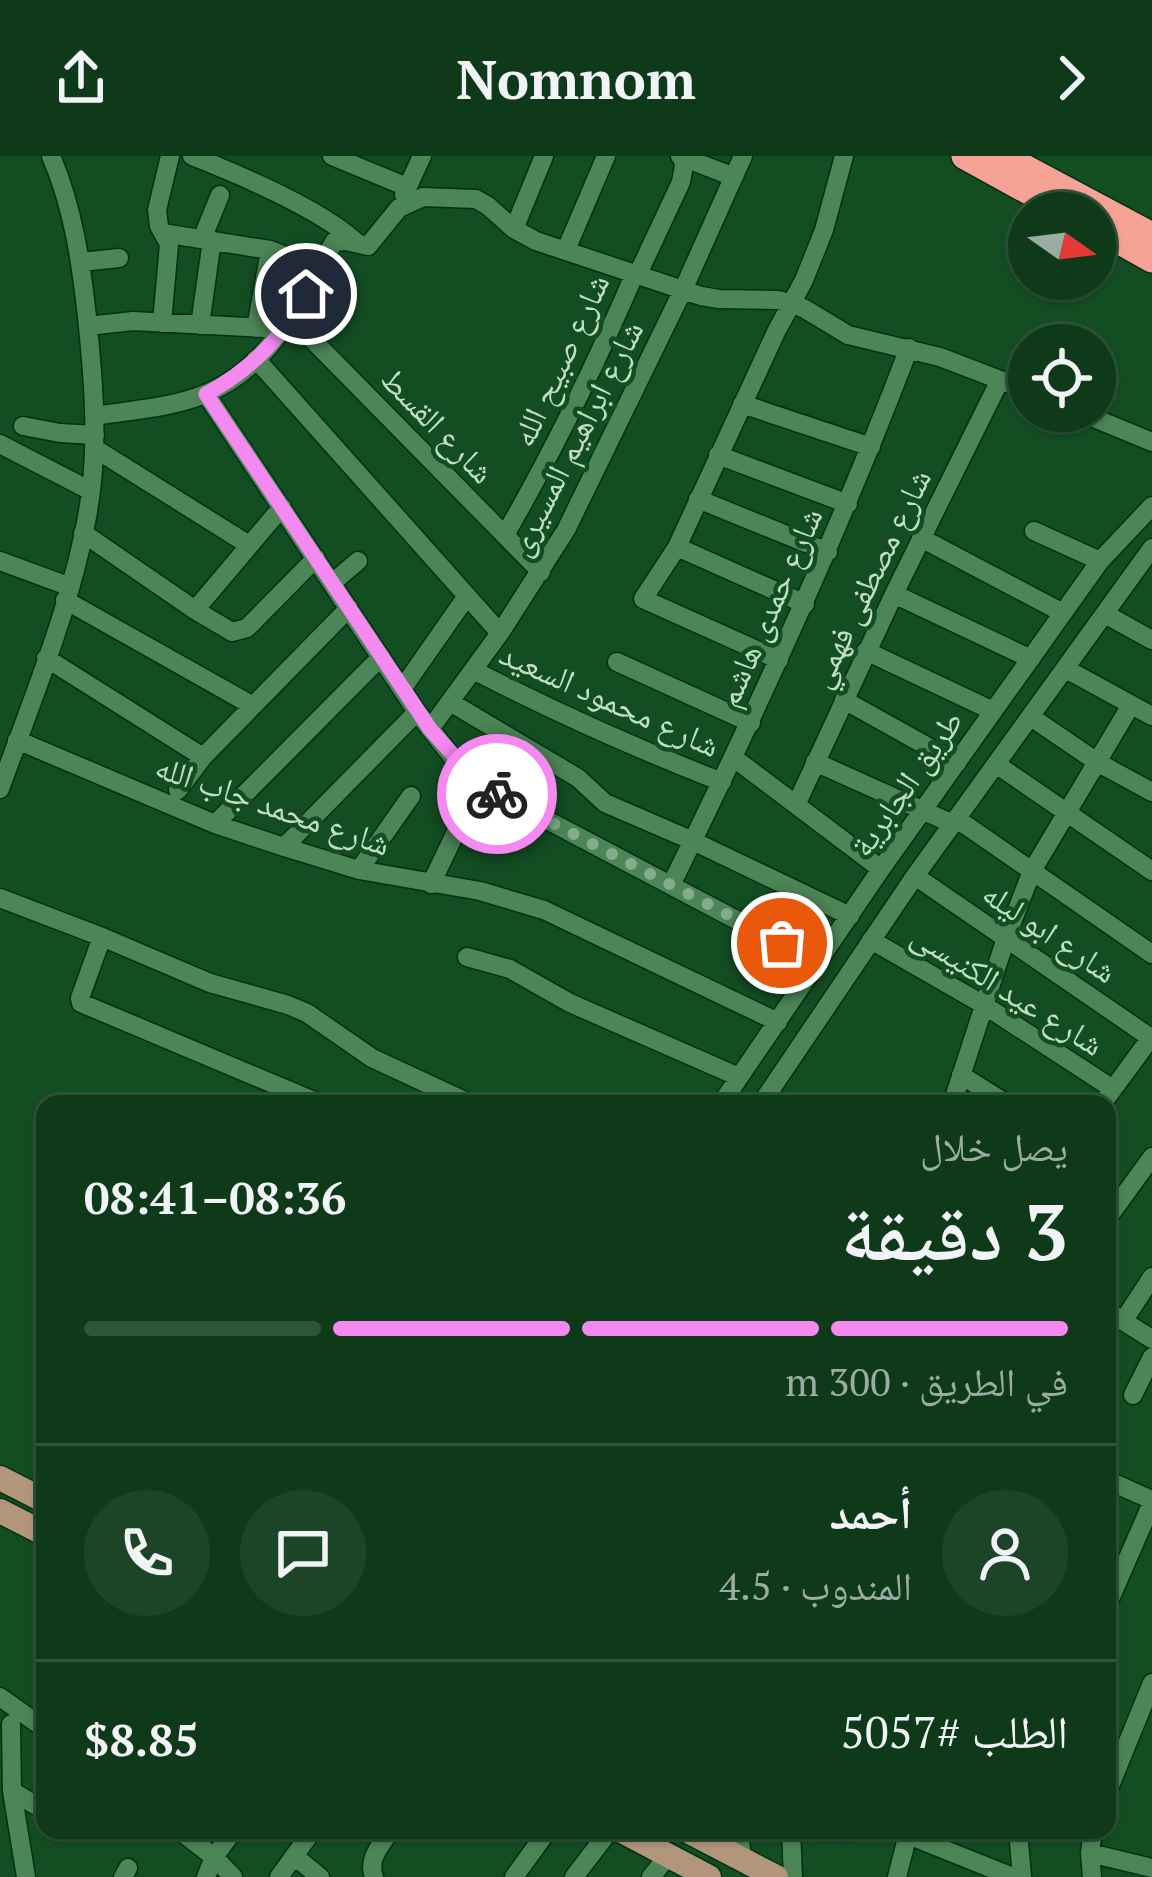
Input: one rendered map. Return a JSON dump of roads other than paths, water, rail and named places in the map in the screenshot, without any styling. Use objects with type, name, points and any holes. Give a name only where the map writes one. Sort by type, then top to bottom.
[{"type":"highway","points":[[965,156],[1031,192]]},
{"type":"highway","points":[[1002,156],[1152,236]]},
{"type":"highway","points":[[1116,239],[1152,259]]},
{"type":"main road","points":[[11,1483],[3,1513],[36,1530]]},
{"type":"main road","points":[[637,1839],[709,1877]]},
{"type":"main road","points":[[706,1839],[776,1877]]},
{"type":"street","points":[[0,789],[5,759],[17,740],[67,593],[91,491],[95,433],[81,262],[63,183],[51,156]]},
{"type":"street","points":[[162,322],[170,244],[159,226],[157,210],[170,156]]},
{"type":"street","points":[[192,156],[269,190],[344,231],[359,245]]},
{"type":"street","points":[[332,156],[407,187]]},
{"type":"street","points":[[22,426],[95,433],[233,380],[287,324],[334,242],[372,242],[399,208],[422,156]]},
{"type":"street","points":[[514,229],[544,156]]},
{"type":"street","points":[[566,250],[606,156]]},
{"type":"street","points":[[681,156],[734,177]]},
{"type":"street","name":"شارع صبيح الله","points":[[505,535],[597,363],[681,182],[681,156]]},
{"type":"street","name":"شارع ابراهيم المسيرى","points":[[430,729],[541,572],[590,487],[743,156]]},
{"type":"street","points":[[779,660],[643,599],[677,547],[815,255],[844,156]]},
{"type":"street","points":[[200,325],[207,240],[220,194]]},
{"type":"street","points":[[399,208],[423,197],[476,200],[536,241],[719,299],[791,303],[848,335],[909,348],[1008,383]]},
{"type":"street","points":[[164,233],[270,250],[319,269]]},
{"type":"street","points":[[256,328],[270,250]]},
{"type":"street","points":[[81,262],[119,257]]},
{"type":"street","points":[[88,326],[134,321],[256,328],[287,324]]},
{"type":"street","name":"شارع القسط","points":[[287,324],[541,572]]},
{"type":"street","name":"شارع حمدى هاشم","points":[[671,885],[805,604],[909,348]]},
{"type":"street","points":[[256,359],[500,632]]},
{"type":"street","name":"شارع مصطفى فهمي","points":[[796,805],[1000,380]]},
{"type":"street","points":[[206,394],[417,712],[479,784],[818,963]]},
{"type":"street","points":[[742,404],[871,447]]},
{"type":"street","points":[[1116,427],[1152,442]]},
{"type":"street","points":[[95,433],[249,545]]},
{"type":"street","points":[[0,444],[91,491]]},
{"type":"street","points":[[718,455],[848,504]]},
{"type":"street","points":[[698,499],[828,552]]},
{"type":"street","name":"طريق الجابرية","points":[[727,1095],[1100,561],[1152,506]]},
{"type":"street","points":[[195,610],[282,507]]},
{"type":"street","points":[[1034,531],[1100,561]]},
{"type":"street","points":[[83,533],[232,632],[241,632],[316,558]]},
{"type":"street","points":[[921,538],[1064,613]]},
{"type":"street","points":[[677,547],[805,604]]},
{"type":"street","name":"طريق الجابرية","points":[[767,1095],[915,876],[1105,614],[1146,568],[1152,548]]},
{"type":"street","points":[[0,561],[67,593],[253,706]]},
{"type":"street","points":[[332,583],[358,561]]},
{"type":"street","points":[[893,595],[1031,659]]},
{"type":"street","points":[[403,689],[467,596]]},
{"type":"street","points":[[178,790],[203,757],[349,608]]},
{"type":"street","points":[[1105,614],[1152,640]]},
{"type":"street","points":[[866,651],[994,711]]},
{"type":"street","points":[[215,824],[381,657]]},
{"type":"street","points":[[46,658],[203,757]]},
{"type":"street","points":[[617,662],[751,723]]},
{"type":"street","points":[[1066,669],[1152,716]]},
{"type":"street","name":"شارع محمود السعيد","points":[[473,670],[554,712],[722,782]]},
{"type":"street","points":[[844,700],[957,763]]},
{"type":"street","points":[[450,702],[584,782],[604,803],[850,916]]},
{"type":"street","points":[[955,1095],[1032,871],[1131,705]]},
{"type":"street","points":[[284,848],[417,712]]},
{"type":"street","points":[[1031,717],[1152,792]]},
{"type":"street","name":"شارع محمد جاب الله","points":[[17,740],[215,824],[284,848],[359,870],[479,891],[544,910],[778,1022]]},
{"type":"street","points":[[734,758],[881,869]]},
{"type":"street","points":[[815,762],[955,822],[1152,954]]},
{"type":"street","points":[[996,764],[1152,872]]},
{"type":"street","points":[[431,884],[479,784]]},
{"type":"street","points":[[359,870],[411,796]]},
{"type":"street","name":"شارع ابو ليله","points":[[915,876],[1151,1037]]},
{"type":"street","points":[[0,898],[210,983],[307,1013],[372,1058],[451,1095]]},
{"type":"street","points":[[102,937],[81,1003],[300,1095]]},
{"type":"street","name":"شارع عيد الكنيسى","points":[[871,940],[984,1005],[1104,1095]]},
{"type":"street","points":[[467,957],[510,970],[570,1003],[739,1077]]},
{"type":"street","points":[[1108,1095],[1151,1037]]},
{"type":"street","points":[[961,1075],[993,1095]]},
{"type":"street","points":[[1116,1207],[1152,1157]]},
{"type":"street","points":[[1116,1314],[1152,1277]]},
{"type":"street","points":[[1116,1316],[1152,1339]]},
{"type":"street","points":[[1133,1395],[1152,1357]]},
{"type":"street","points":[[1116,1484],[1152,1502],[1116,1566]]},
{"type":"street","points":[[1116,1771],[1152,1683]]},
{"type":"street","points":[[0,1697],[11,1724],[12,1791],[26,1877]]},
{"type":"street","points":[[12,1791],[36,1806]]},
{"type":"street","points":[[191,1839],[233,1877]]},
{"type":"street","points":[[206,1877],[227,1839]]},
{"type":"street","points":[[279,1877],[307,1839]]},
{"type":"street","points":[[374,1877],[371,1865],[386,1839]]},
{"type":"street","points":[[514,1877],[541,1839]]},
{"type":"street","points":[[574,1877],[603,1839]]},
{"type":"street","points":[[741,1839],[742,1859]]},
{"type":"street","points":[[791,1839],[793,1877]]},
{"type":"street","points":[[897,1877],[907,1839]]},
{"type":"street","points":[[924,1839],[1017,1877],[1018,1839]]},
{"type":"street","points":[[1092,1839],[1092,1877]]},
{"type":"street","points":[[0,1850],[22,1854]]},
{"type":"street","points":[[1090,1853],[1152,1873]]},
{"type":"street","points":[[294,1856],[320,1877]]},
{"type":"street","points":[[651,1877],[668,1856]]}]
